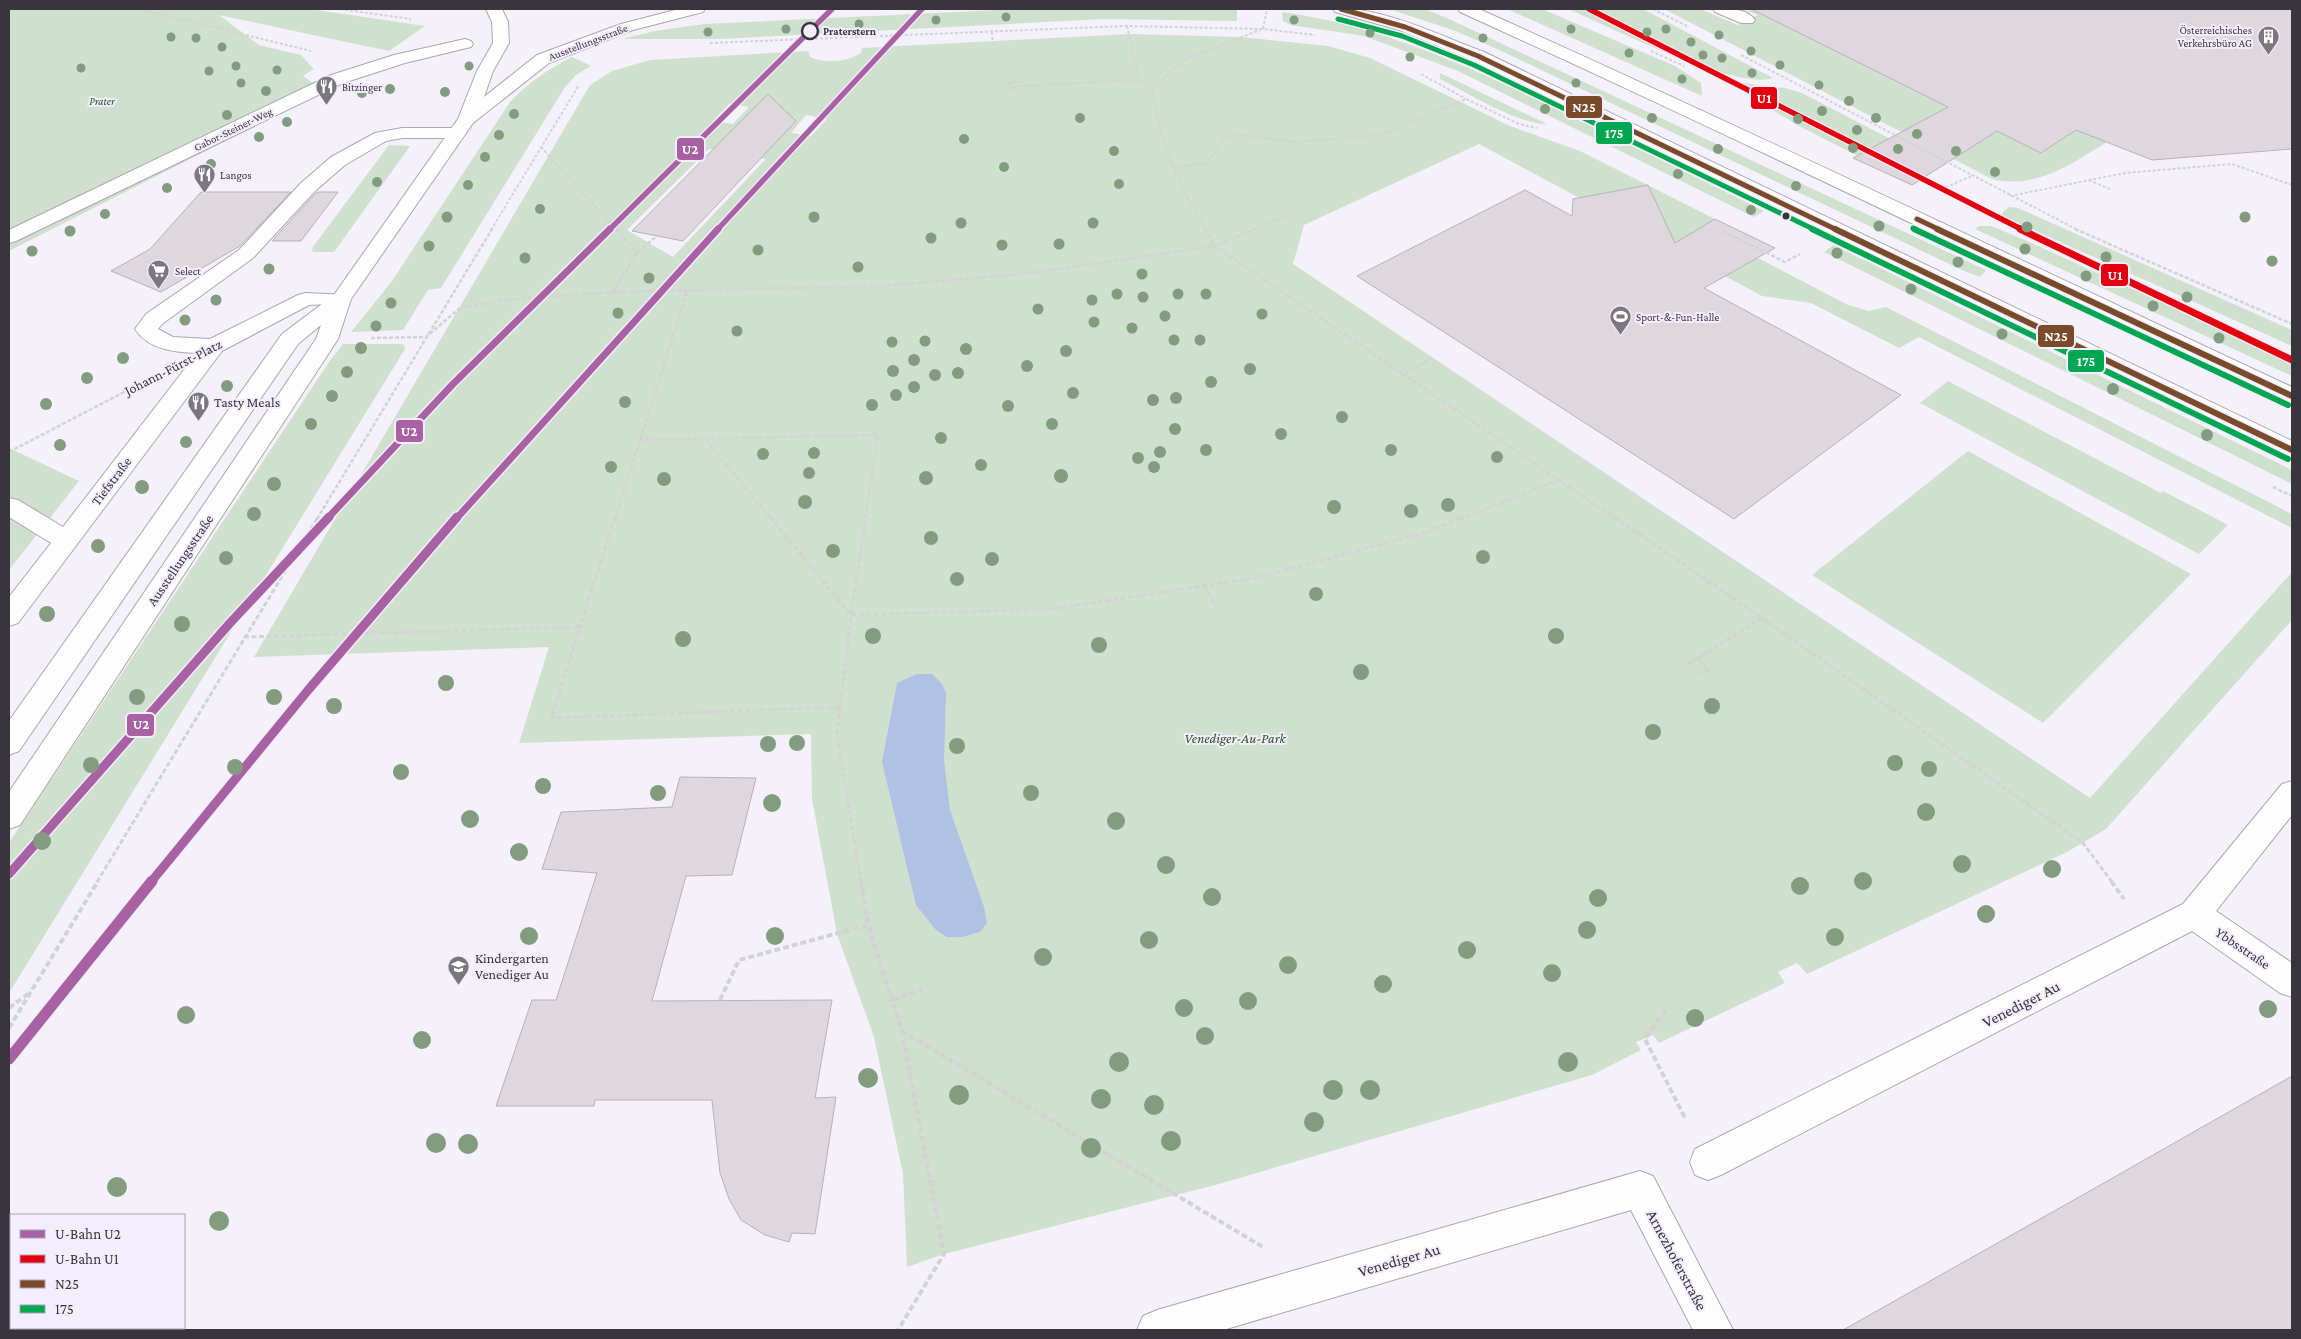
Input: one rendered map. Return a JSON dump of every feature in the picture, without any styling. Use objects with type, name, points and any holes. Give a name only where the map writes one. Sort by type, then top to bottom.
[{"type":"main road","name":"Ausstellungsstraße","points":[[9,816],[327,340],[341,299],[462,126],[485,71],[501,44],[500,22],[494,9]]},
{"type":"main road","name":"Ausstellungsstraße","points":[[462,126],[543,59],[627,27],[697,9]]},
{"type":"main road","points":[[1341,9],[1404,26],[1478,56],[2292,450]]},
{"type":"main road","points":[[1466,9],[1646,90],[1788,159],[2292,396]]},
{"type":"main road","points":[[1721,9],[1747,20]]},
{"type":"main road","name":"Gabor-Steiner-Weg","points":[[9,237],[337,79],[400,59],[464,44]]},
{"type":"main road","points":[[214,346],[181,346],[152,337],[146,329],[154,319],[246,254],[308,187],[338,161],[381,136],[462,126]]},
{"type":"main road","name":"Johann-Fürst-Platz","points":[[214,346],[305,299],[341,299]]},
{"type":"main road","name":"Ausstellungsstraße","points":[[9,743],[290,339],[341,299]]},
{"type":"main road","name":"Tiefstraße","points":[[9,616],[214,346]]},
{"type":"main road","points":[[9,506],[66,540]]},
{"type":"main road","name":"Venediger Au","points":[[1708,1162],[2194,914],[2292,793]]},
{"type":"main road","name":"Ybbsstraße","points":[[2194,914],[2292,982]]},
{"type":"main road","name":"Venediger Au","points":[[1157,1330],[1640,1189]]},
{"type":"main road","name":"Arnezhoferstraße","points":[[1640,1189],[1714,1330]]},
{"type":"path","points":[[139,9],[312,51]]},
{"type":"path","points":[[1263,28],[1267,9]]},
{"type":"path","points":[[1653,9],[1695,31]]},
{"type":"path","points":[[705,43],[1127,26],[1263,28]]},
{"type":"path","points":[[1127,26],[1139,80]]},
{"type":"path","points":[[1153,89],[1183,60],[1263,28]]},
{"type":"path","points":[[992,32],[993,46]]},
{"type":"path","points":[[1125,40],[1130,40]]},
{"type":"path","points":[[1737,53],[2009,196],[2078,230],[2292,324]]},
{"type":"path","points":[[9,1028],[243,637],[577,86],[584,80]]},
{"type":"path","points":[[1002,85],[1006,86],[1006,89],[1011,90],[1023,86],[1139,80],[1153,89]]},
{"type":"path","points":[[1006,86],[1011,82],[1020,82],[1023,86]]},
{"type":"path","points":[[1153,89],[1156,118],[1181,188],[1215,246],[1762,618],[2083,843],[2126,902]]},
{"type":"path","points":[[1174,168],[1207,163],[1224,138],[1236,134],[1294,142],[1382,135],[1466,99],[1519,124],[1544,130]]},
{"type":"path","points":[[541,147],[637,252]]},
{"type":"path","points":[[2009,196],[2125,173],[2232,164],[2292,185]]},
{"type":"path","points":[[1937,190],[1972,176]]},
{"type":"path","points":[[2089,180],[2112,190]]},
{"type":"path","points":[[426,337],[460,308],[504,300],[613,292],[687,292],[884,286],[1031,273],[1215,246],[1299,210]]},
{"type":"path","points":[[1723,231],[1785,262],[1804,251]]},
{"type":"path","points":[[613,292],[637,252],[658,236]]},
{"type":"path","points":[[687,292],[551,718],[840,707]]},
{"type":"path","points":[[1404,374],[1432,358]]},
{"type":"path","name":"Johann-Fürst-Platz","points":[[9,452],[129,390]]},
{"type":"path","points":[[639,440],[878,435],[851,615],[837,734],[868,925],[902,1031],[944,1254],[898,1330]]},
{"type":"path","points":[[706,440],[851,615]]},
{"type":"path","points":[[851,615],[1051,609],[1255,578],[1427,532],[1559,480]]},
{"type":"path","points":[[1205,586],[1217,609]]},
{"type":"path","points":[[1688,664],[1762,618]]},
{"type":"path","points":[[243,637],[580,627]]},
{"type":"path","points":[[1698,657],[1708,670],[1700,674]]},
{"type":"path","points":[[720,1000],[739,960],[868,925]]},
{"type":"path","points":[[893,1000],[922,988]]},
{"type":"path","points":[[9,1008],[31,991]]},
{"type":"path","points":[[1665,1010],[1645,1039],[1708,1162]]},
{"type":"path","points":[[902,1031],[1322,1282]]},
{"type":"green space","name":"Prater","points":[[9,9],[309,9],[425,26],[389,51],[219,15],[259,45],[301,55],[314,69],[303,76],[324,91],[9,251]]},
{"type":"green space","points":[[1018,9],[1237,9],[1237,21],[1103,19],[719,39],[622,39],[655,31],[704,24]]},
{"type":"green space","points":[[1389,9],[1425,9],[1449,19],[1986,270],[1980,277],[1962,270],[1497,49],[1453,30]]},
{"type":"green space","points":[[1507,9],[1542,9],[1675,66],[1701,83],[1702,96]]},
{"type":"green space","points":[[1568,9],[1643,9],[1773,78],[1755,79],[1731,75],[1702,66],[1641,42]]},
{"type":"green space","points":[[1664,9],[1700,9],[1738,25],[1758,15],[1744,9],[1751,9],[2041,153],[2076,130],[2107,142],[2080,159],[2038,178],[2023,181],[1992,179]]},
{"type":"green space","points":[[1282,12],[1353,26],[1454,62],[1552,107],[1764,211],[1754,217],[1458,71],[1364,36],[1291,25],[1283,21]]},
{"type":"green space","name":"Venediger-Au-Park","points":[[1129,34],[1241,37],[1328,46],[1370,58],[1510,126],[1580,151],[1715,219],[1700,228],[1848,305],[1869,311],[1886,307],[2292,514],[2292,528],[1919,337],[1899,348],[1811,303],[1762,296],[1479,144],[1304,225],[1293,264],[2090,798],[2292,572],[2292,620],[2106,829],[2067,852],[1807,974],[1797,963],[1778,972],[1785,983],[1659,1043],[1653,1035],[1636,1042],[1641,1050],[1592,1075],[1219,1184],[944,1254],[907,1267],[903,1174],[874,1037],[837,934],[812,799],[811,734],[519,743],[549,647],[254,657],[590,85],[612,71],[650,60],[808,51],[810,57],[822,61],[836,61],[861,53],[862,48]],"holes":[[[729,104],[749,107],[733,124],[713,121]],[[806,115],[827,119],[811,136],[791,133]],[[709,149],[766,159],[673,257],[627,230]]]},
{"type":"green space","points":[[572,57],[591,66],[576,75],[565,87],[441,288],[428,290],[403,330],[351,332],[392,281],[510,102],[539,77]]},
{"type":"green space","points":[[1440,73],[1547,124],[1522,119],[1493,107],[1440,79]]},
{"type":"green space","points":[[1735,82],[1785,88],[1802,93],[1925,157],[1933,167],[1931,173],[1926,176],[1868,150],[1858,156],[1797,125],[1730,84]]},
{"type":"green space","points":[[389,145],[410,146],[334,252],[313,252],[312,248]]},
{"type":"green space","points":[[2009,207],[2018,208],[2292,330],[2292,346],[2000,215]]},
{"type":"green space","points":[[1979,226],[1991,226],[2025,240],[2292,362],[2292,376],[1975,229]]},
{"type":"green space","points":[[1833,245],[2292,470],[2292,484],[1824,252]]},
{"type":"green space","points":[[343,344],[400,344],[404,345],[405,349],[9,993],[9,843],[329,362]]},
{"type":"green space","points":[[1948,381],[2161,493],[2163,491],[2228,525],[2199,554],[1920,403]]},
{"type":"green space","points":[[9,448],[79,481],[9,570]]},
{"type":"green space","points":[[1968,451],[2191,574],[2043,723],[1812,575]]},
{"type":"water","points":[[917,674],[932,674],[942,684],[946,693],[944,760],[950,810],[984,907],[987,923],[980,932],[962,937],[947,937],[936,930],[916,905],[882,762],[897,683]]},
{"type":"building","points":[[1751,9],[2292,9],[2292,149],[2152,160],[2076,130],[2041,153],[1997,131],[1912,185],[1853,158],[1948,107]]},
{"type":"building","points":[[768,94],[796,121],[683,241],[632,231]]},
{"type":"building","name":"Sport-&-Fun-Halle","points":[[1648,185],[1675,243],[1715,219],[1775,248],[1704,288],[1901,395],[1734,519],[1357,276],[1525,190],[1572,216],[1573,199]]},
{"type":"building","points":[[201,192],[291,192],[240,246],[161,292],[111,271],[150,249]]},
{"type":"building","points":[[317,192],[338,192],[301,241],[272,241]]},
{"type":"building","points":[[680,777],[756,778],[732,875],[686,876],[652,1001],[832,1000],[815,1098],[836,1097],[815,1234],[792,1233],[789,1242],[765,1235],[741,1220],[729,1199],[720,1173],[712,1100],[595,1100],[594,1106],[496,1106],[532,1000],[556,1000],[597,873],[542,869],[561,812],[672,807]]},
{"type":"building","points":[[2292,1076],[2292,1330],[1843,1330],[2088,1192]]},
{"type":"metro line","name":"U2","points":[[9,874],[230,623],[453,384],[832,9]]},
{"type":"metro line","name":"U2","points":[[9,1059],[309,689],[433,545],[601,356],[922,9]]},
{"type":"metro line","name":"U1","points":[[1589,9],[2060,249],[2292,360]]},
{"type":"transit line","name":"N25","points":[[1341,9],[1405,27],[1478,56],[2292,450]]},
{"type":"transit line","name":"175","points":[[1338,19],[1402,36],[1474,65],[2288,459]]},
{"type":"transit line","name":"N25","points":[[1917,219],[2292,396]]},
{"type":"transit line","name":"175","points":[[1913,228],[2288,405]]},
{"type":"place","name":"Praterstern","points":[[810,31]]},
{"type":"place","name":"Österreichisches Verkehrsbüro AG","points":[[2268,55]]},
{"type":"place","name":"Bitzinger","points":[[326,106]]},
{"type":"place","name":"Langos","points":[[204,194]]},
{"type":"place","name":"Select","points":[[159,290]]},
{"type":"place","name":"Sport-&-Fun-Halle","points":[[1620,336]]},
{"type":"place","name":"Tasty Meals","points":[[198,421]]},
{"type":"place","name":"Kindergarten Venediger Au","points":[[459,985]]}]
